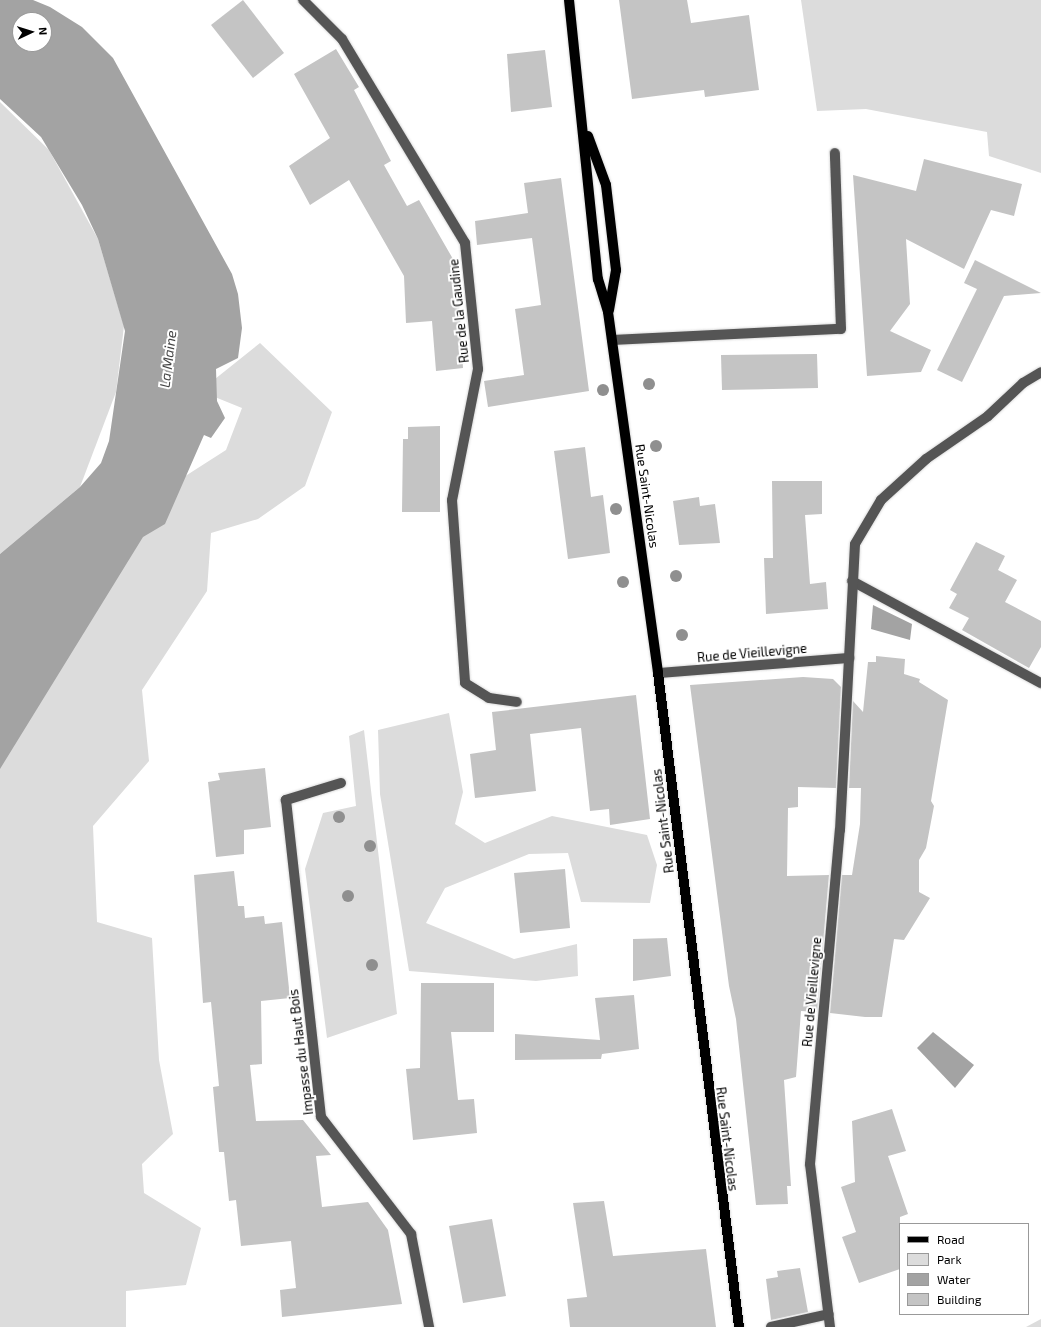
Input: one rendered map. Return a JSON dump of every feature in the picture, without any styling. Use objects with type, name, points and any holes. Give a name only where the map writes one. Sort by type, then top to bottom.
[{"type":"main road","name":"Rue Saint-Nicolas","points":[[569,0],[585,128],[587,185],[598,279],[608,312],[658,673],[739,1327]]},
{"type":"main road","name":"Rue Saint-Nicolas","points":[[585,128],[606,185],[616,270],[608,312]]},
{"type":"street","name":"Rue de la Gaudine","points":[[303,0],[342,39],[466,243],[478,369],[452,500],[465,683],[489,698],[517,702]]},
{"type":"street","points":[[612,340],[842,329],[835,153]]},
{"type":"street","name":"Rue de Vieillevigne","points":[[830,1327],[810,1164],[840,830],[855,544],[881,500],[926,459],[988,416],[1023,383],[1041,372]]},
{"type":"street","points":[[852,581],[1041,683]]},
{"type":"street","name":"Rue de Vieillevigne","points":[[658,673],[849,658]]},
{"type":"street","name":"Impasse du Haut Bois","points":[[341,783],[286,800],[321,1117],[411,1234],[429,1327]]},
{"type":"street","points":[[771,1327],[828,1314]]},
{"type":"green space","points":[[801,0],[1041,0],[1041,173],[989,156],[987,132],[866,109],[817,111]]},
{"type":"green space","points":[[0,102],[49,150],[98,239],[124,326],[116,392],[80,487],[0,554]]},
{"type":"green space","points":[[260,343],[332,412],[305,486],[258,519],[211,533],[207,591],[142,690],[149,761],[93,826],[97,922],[152,938],[159,1060],[173,1134],[142,1164],[144,1193],[201,1228],[186,1285],[126,1291],[126,1327],[0,1327],[0,731],[162,491],[226,450],[242,408],[200,391]]},
{"type":"green space","points":[[449,713],[463,792],[455,824],[485,843],[552,816],[647,835],[657,865],[650,903],[581,902],[568,853],[529,854],[445,888],[426,923],[514,959],[577,944],[578,976],[536,981],[409,971],[380,794],[378,730]]},
{"type":"green space","points":[[364,730],[397,1014],[327,1038],[305,869],[323,813],[356,806],[349,736]]},
{"type":"green space","points":[[1041,1319],[1041,1327],[1026,1327]]},
{"type":"water","name":"La Maine","points":[[0,0],[33,0],[50,7],[82,27],[113,58],[232,274],[238,294],[242,328],[238,358],[216,369],[217,401],[225,418],[211,438],[204,435],[165,524],[143,537],[0,769],[0,554],[80,487],[101,463],[109,441],[125,331],[98,239],[82,205],[41,137],[0,99]]},
{"type":"water","points":[[873,605],[912,624],[910,640],[871,629]]},
{"type":"water","points":[[933,1032],[974,1065],[955,1088],[917,1048]]},
{"type":"building","points":[[243,0],[284,53],[253,78],[211,25]]},
{"type":"building","points":[[619,0],[687,0],[691,23],[749,15],[759,90],[705,97],[704,90],[632,99]]},
{"type":"building","points":[[336,49],[359,87],[354,90],[391,161],[384,165],[407,206],[419,200],[457,266],[463,368],[436,371],[432,321],[406,323],[404,276],[349,180],[310,205],[289,166],[330,138],[294,74]]},
{"type":"building","points":[[545,50],[552,107],[511,112],[507,54]]},
{"type":"building","points":[[924,159],[1022,184],[1014,216],[991,210],[964,269],[906,239],[910,304],[890,331],[931,350],[921,372],[867,376],[853,175],[916,191]]},
{"type":"building","points":[[561,178],[589,391],[488,407],[484,381],[524,375],[515,309],[541,305],[532,238],[477,245],[475,221],[528,213],[524,183]]},
{"type":"building","points":[[975,260],[1041,293],[1004,296],[962,382],[937,370],[977,289],[964,283]]},
{"type":"building","points":[[817,354],[818,388],[722,390],[721,355]]},
{"type":"building","points":[[440,426],[440,512],[402,512],[403,439],[408,439],[408,427]]},
{"type":"building","points":[[585,447],[591,497],[603,495],[610,553],[568,559],[554,451]]},
{"type":"building","points":[[772,481],[822,481],[822,514],[805,515],[810,584],[826,582],[828,609],[766,614],[764,558],[773,558]]},
{"type":"building","points":[[699,497],[700,506],[715,504],[720,543],[679,545],[673,501]]},
{"type":"building","points":[[976,542],[1005,556],[998,570],[1017,580],[1005,602],[1041,621],[1041,647],[1029,668],[962,630],[969,618],[949,608],[957,594],[950,590]]},
{"type":"building","points":[[876,656],[905,659],[904,674],[920,679],[919,682],[948,700],[931,801],[934,806],[926,848],[919,860],[919,892],[930,898],[904,940],[894,939],[882,1017],[865,1017],[830,1013],[842,875],[852,875],[860,824],[861,788],[849,788],[853,701],[863,712],[868,662],[876,662]]},
{"type":"building","points":[[803,677],[833,679],[841,687],[836,788],[798,787],[798,807],[788,808],[787,876],[829,875],[817,1012],[801,1011],[796,1077],[784,1080],[791,1186],[787,1186],[788,1204],[756,1205],[736,1019],[729,986],[690,685]]},
{"type":"building","points":[[636,695],[650,819],[610,825],[609,809],[590,811],[581,728],[530,734],[536,791],[475,798],[470,754],[496,750],[492,712]]},
{"type":"building","points":[[265,768],[271,827],[244,830],[244,854],[216,857],[208,782],[220,780],[218,773]]},
{"type":"building","points":[[565,869],[570,928],[520,933],[514,873]]},
{"type":"building","points":[[234,871],[238,906],[244,906],[245,918],[264,916],[265,924],[282,922],[290,998],[261,1001],[262,1064],[250,1065],[256,1121],[303,1120],[331,1155],[316,1156],[322,1207],[368,1202],[388,1230],[402,1304],[282,1317],[280,1290],[296,1288],[291,1241],[241,1246],[236,1200],[229,1201],[224,1152],[219,1152],[213,1087],[219,1086],[211,1002],[203,1003],[194,875]]},
{"type":"building","points":[[667,938],[671,976],[633,981],[633,939]]},
{"type":"building","points":[[421,983],[494,983],[494,1032],[451,1032],[458,1100],[474,1099],[477,1133],[413,1140],[406,1069],[420,1068]]},
{"type":"building","points":[[634,995],[639,1049],[602,1054],[601,1059],[515,1060],[515,1034],[600,1040],[595,998]]},
{"type":"building","points":[[892,1109],[906,1151],[888,1156],[908,1214],[900,1217],[899,1223],[899,1269],[859,1283],[842,1237],[856,1232],[841,1187],[855,1182],[852,1121]]},
{"type":"building","points":[[604,1201],[613,1256],[706,1249],[716,1327],[570,1327],[567,1299],[587,1297],[573,1203]]},
{"type":"building","points":[[492,1219],[506,1296],[463,1303],[449,1226]]},
{"type":"building","points":[[800,1268],[808,1312],[771,1320],[766,1279],[778,1277],[777,1271]]}]
